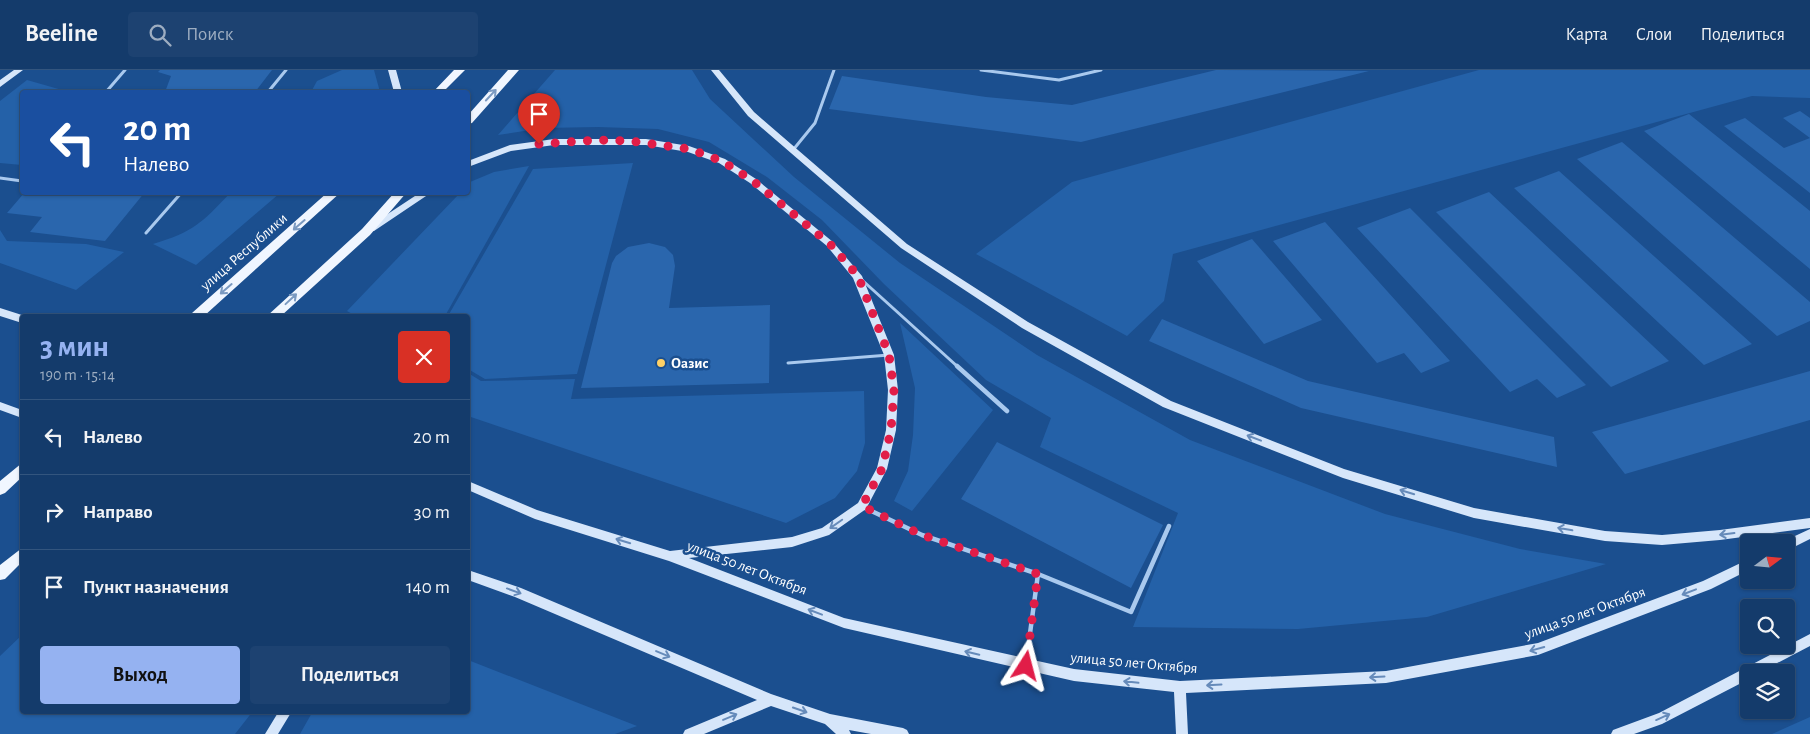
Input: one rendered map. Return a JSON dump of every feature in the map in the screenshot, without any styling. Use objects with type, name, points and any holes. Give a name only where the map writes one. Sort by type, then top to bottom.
[{"type":"main road","points":[[0,84],[19,70]]},
{"type":"main road","points":[[392,70],[397,90]]},
{"type":"main road","points":[[440,90],[460,70]]},
{"type":"main road","points":[[470,119],[514,70]]},
{"type":"main road","points":[[715,70],[750,114],[904,246],[1025,325],[1167,404],[1343,473],[1474,513],[1605,536],[1662,540],[1810,524]]},
{"type":"main road","points":[[470,163],[510,148],[554,142],[598,140],[646,142],[689,149],[722,161],[753,181],[830,244],[858,276],[889,355],[894,390],[891,430],[882,469],[862,506],[825,532],[792,542],[669,556]]},
{"type":"main road","name":"улица Республики","points":[[198,314],[333,195]]},
{"type":"main road","points":[[275,314],[366,232],[399,195]]},
{"type":"main road","points":[[366,232],[423,195]]},
{"type":"main road","points":[[0,312],[20,318]]},
{"type":"main road","points":[[0,406],[20,413]]},
{"type":"main road","points":[[0,489],[20,471]]},
{"type":"main road","name":"улица 50 лет Октября","points":[[470,486],[535,514],[669,556],[844,623],[1026,666],[1074,675],[1180,687],[1386,677],[1538,649],[1707,585],[1740,568]]},
{"type":"main road","points":[[1795,542],[1810,534]]},
{"type":"main road","points":[[0,574],[18,558]]},
{"type":"main road","points":[[470,576],[517,592],[771,700],[830,720],[903,734]]},
{"type":"main road","points":[[1617,734],[1662,718],[1810,640]]},
{"type":"main road","points":[[1180,687],[1182,734]]},
{"type":"main road","points":[[689,734],[771,700]]},
{"type":"main road","points":[[271,734],[284,714]]},
{"type":"main road","points":[[830,720],[845,734]]},
{"type":"lane","points":[[108,90],[124,70]]},
{"type":"lane","points":[[270,90],[286,70]]},
{"type":"lane","points":[[792,151],[815,123],[834,70]]},
{"type":"lane","points":[[981,70],[1059,80],[1101,70]]},
{"type":"lane","points":[[0,178],[20,181]]},
{"type":"lane","points":[[146,232],[179,195]]},
{"type":"lane","points":[[858,276],[1007,411]]},
{"type":"lane","points":[[788,363],[889,355]]},
{"type":"lane","points":[[862,506],[922,535],[1038,574],[1131,612],[1169,526]]},
{"type":"lane","points":[[1026,666],[1038,574]]},
{"type":"shaded area","points":[[342,70],[374,70],[379,90],[312,90],[317,81]]},
{"type":"shaded area","points":[[555,70],[692,70],[710,99],[794,177],[900,263],[1037,355],[1190,440],[1385,514],[1520,549],[1606,564],[1427,617],[1298,629],[1133,627],[1178,513],[1040,447],[1051,418],[986,380],[884,284],[822,220],[767,177],[709,142],[658,129],[598,127],[543,128],[498,135]]},
{"type":"shaded area","points":[[1479,70],[1810,70],[1810,98],[1752,96],[1173,254],[1164,301],[1127,336],[976,254],[1072,182]]},
{"type":"shaded area","points":[[27,80],[62,90],[20,90],[20,165],[0,163],[0,101]]},
{"type":"shaded area","points":[[633,163],[577,374],[485,379],[470,370],[470,314],[449,314],[533,169]]},
{"type":"shaded area","points":[[529,166],[446,314],[352,314],[347,311],[458,195],[470,195],[470,182],[494,172]]},
{"type":"shaded area","points":[[228,195],[278,195],[196,265],[153,244],[188,230],[212,212]]},
{"type":"shaded area","points":[[0,230],[7,241],[86,244],[124,252],[76,290],[0,263]]},
{"type":"shaded area","points":[[900,323],[993,410],[912,511],[894,501],[908,471],[913,435],[915,388]]},
{"type":"shaded area","points":[[470,374],[481,381],[575,379],[571,399],[864,391],[865,443],[857,471],[835,498],[786,523],[470,417]]},
{"type":"shaded area","points":[[20,637],[20,714],[251,714],[235,734],[0,734],[0,656]]},
{"type":"shaded area","points":[[470,661],[637,726],[615,734],[300,734],[311,714],[470,714]]},
{"type":"shaded area","points":[[1810,717],[1810,734],[1772,734]]},
{"type":"building","points":[[160,70],[272,70],[257,90],[166,90],[171,76],[158,72]]},
{"type":"building","points":[[1216,70],[1369,71],[1081,142],[829,109],[842,76],[986,97],[1072,105]]},
{"type":"building","points":[[1800,111],[1810,118],[1810,138],[1783,118]]},
{"type":"building","points":[[1689,114],[1810,211],[1810,269],[1644,131]]},
{"type":"building","points":[[1745,118],[1784,148],[1810,138],[1810,193],[1724,126]]},
{"type":"building","points":[[1622,142],[1810,302],[1810,321],[1777,336],[1577,159]]},
{"type":"building","points":[[1559,171],[1752,344],[1704,365],[1514,188]]},
{"type":"building","points":[[1489,192],[1669,361],[1611,387],[1436,212]]},
{"type":"building","points":[[22,195],[143,195],[105,241],[30,232],[42,217],[7,213]]},
{"type":"building","points":[[1410,208],[1586,385],[1557,398],[1537,379],[1510,392],[1357,228]]},
{"type":"building","points":[[1325,222],[1450,361],[1421,373],[1404,353],[1377,363],[1273,241]]},
{"type":"building","points":[[1252,239],[1322,320],[1264,344],[1197,261]]},
{"type":"building","points":[[649,243],[665,247],[673,255],[675,266],[669,308],[770,305],[769,383],[581,388],[612,263],[616,256],[628,247]]},
{"type":"building","points":[[1162,319],[1308,381],[1554,437],[1557,467],[1301,408],[1149,341]]},
{"type":"building","points":[[1810,371],[1810,420],[1625,474],[1592,432]]},
{"type":"building","points":[[997,442],[1163,525],[1131,588],[961,499]]},
{"type":"place","name":"Оазис","points":[[661,363]]},
{"type":"route","points":[[539,144],[598,140],[630,141],[689,149],[722,161],[753,181],[830,244],[858,276],[889,355],[894,390],[891,430],[882,469],[862,506],[922,535],[1038,574],[1034,618],[1026,666]]}]
